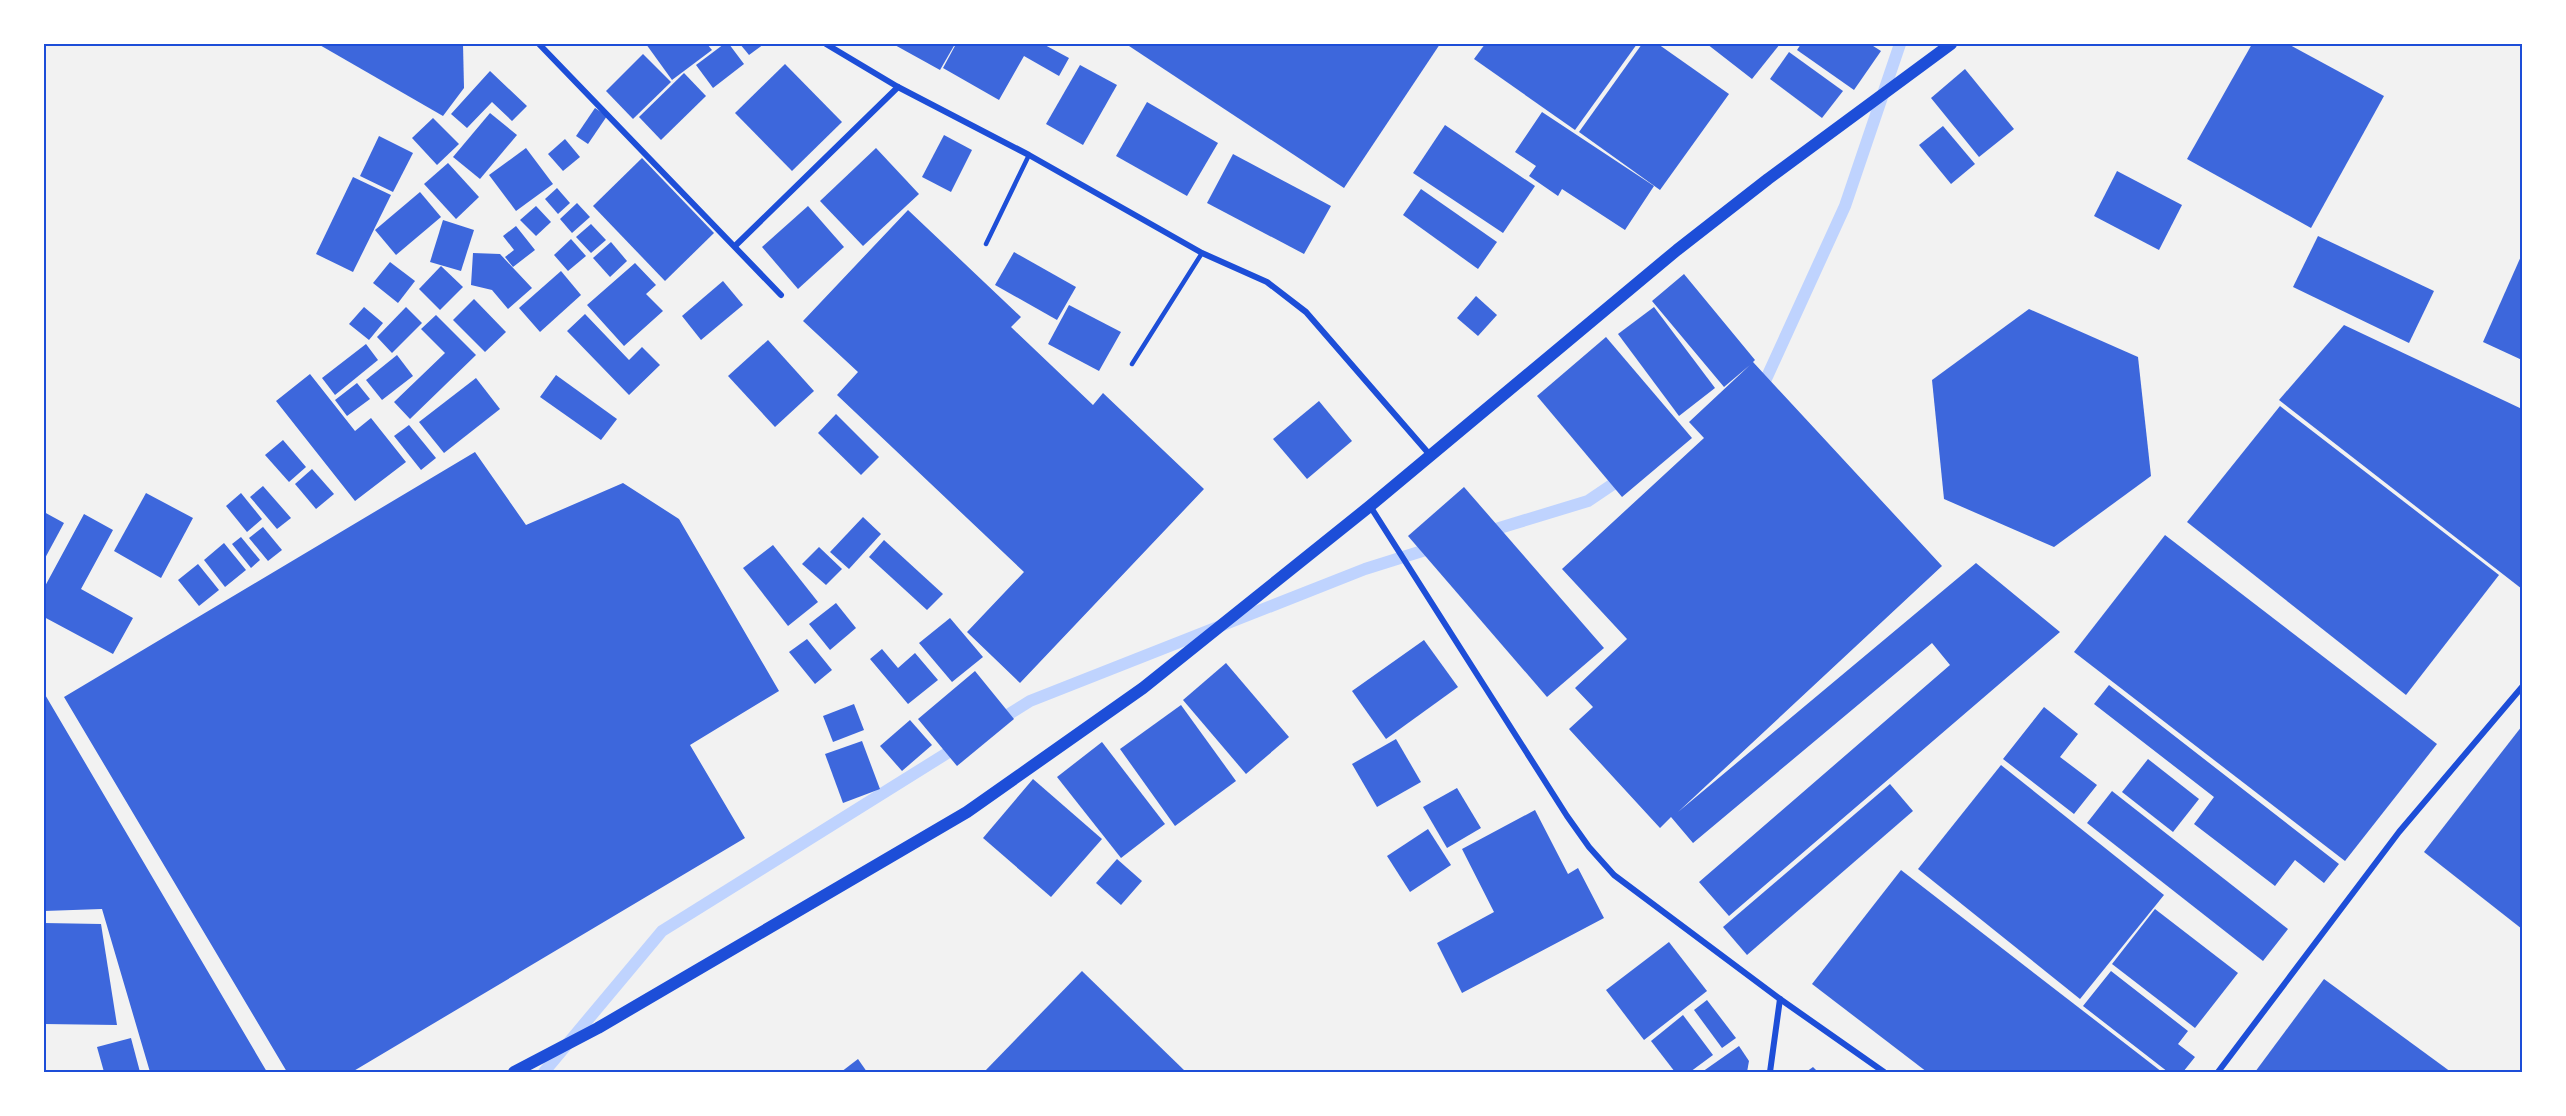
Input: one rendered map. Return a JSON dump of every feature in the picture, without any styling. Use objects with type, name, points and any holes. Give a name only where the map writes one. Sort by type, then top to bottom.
[{"type":"main road","points":[[514,1072],[598,1028],[967,812],[1143,688],[1370,506],[1609,306],[1759,186],[1951,44]]},
{"type":"street","points":[[539,44],[781,294]]},
{"type":"street","points":[[826,44],[898,87],[1029,155],[1202,253],[1267,282],[1306,312],[1430,455]]},
{"type":"street","points":[[735,246],[898,87]]},
{"type":"street","points":[[1370,506],[1560,806],[1589,847],[1614,875],[1780,999],[1884,1072]]},
{"type":"street","points":[[2218,1072],[2399,832],[2523,687]]},
{"type":"street","points":[[1770,1072],[1780,999]]},
{"type":"lane","points":[[986,244],[1029,155]]},
{"type":"lane","points":[[1132,364],[1202,253]]},
{"type":"building","points":[[318,44],[463,44],[464,88],[443,116]]},
{"type":"building","points":[[646,44],[707,44],[712,50],[672,80]]},
{"type":"building","points":[[724,44],[729,44],[744,64],[713,88],[696,65]]},
{"type":"building","points":[[740,44],[764,44],[749,55]]},
{"type":"building","points":[[893,44],[955,44],[940,70]]},
{"type":"building","points":[[956,44],[1043,44],[1069,58],[1059,76],[1024,56],[999,100],[943,68]]},
{"type":"building","points":[[1126,44],[1440,44],[1344,188]]},
{"type":"building","points":[[1485,44],[1637,44],[1575,130],[1474,59]]},
{"type":"building","points":[[1642,44],[1658,44],[1729,94],[1660,190],[1579,132]]},
{"type":"building","points":[[1707,44],[1780,44],[1752,79]]},
{"type":"building","points":[[1801,44],[1870,44],[1881,51],[1854,90],[1797,50]]},
{"type":"building","points":[[2252,44],[2288,44],[2384,96],[2311,228],[2187,159]]},
{"type":"building","points":[[1789,52],[1843,91],[1822,118],[1770,79]]},
{"type":"building","points":[[643,54],[671,82],[633,119],[606,91]]},
{"type":"building","points":[[785,64],[842,122],[792,171],[735,113]]},
{"type":"building","points":[[1080,65],[1117,85],[1083,145],[1046,124]]},
{"type":"building","points":[[1965,69],[2014,129],[1979,157],[1931,98]]},
{"type":"building","points":[[490,71],[527,106],[512,121],[492,102],[467,128],[451,114]]},
{"type":"building","points":[[684,73],[706,96],[661,140],[639,117]]},
{"type":"building","points":[[1147,102],[1218,143],[1187,196],[1116,156]]},
{"type":"building","points":[[595,108],[607,116],[588,144],[576,136]]},
{"type":"building","points":[[1542,112],[1654,186],[1625,230],[1562,189],[1558,196],[1529,176],[1536,166],[1515,152]]},
{"type":"building","points":[[490,113],[517,135],[480,179],[453,157]]},
{"type":"building","points":[[433,118],[459,144],[437,165],[412,138]]},
{"type":"building","points":[[1445,125],[1535,186],[1503,233],[1413,173]]},
{"type":"building","points":[[1943,126],[1975,164],[1951,184],[1919,145]]},
{"type":"building","points":[[944,135],[972,150],[951,192],[922,177]]},
{"type":"building","points":[[379,136],[413,153],[393,192],[360,176]]},
{"type":"building","points":[[565,139],[580,157],[563,171],[548,154]]},
{"type":"building","points":[[526,148],[553,184],[516,211],[489,175]]},
{"type":"building","points":[[876,148],[919,194],[863,246],[820,201]]},
{"type":"building","points":[[1233,154],[1331,206],[1304,254],[1207,203]]},
{"type":"building","points":[[642,158],[714,233],[665,281],[593,206]]},
{"type":"building","points":[[448,163],[479,197],[456,219],[424,184]]},
{"type":"building","points":[[2117,171],[2182,205],[2159,250],[2094,216]]},
{"type":"building","points":[[353,177],[391,195],[353,272],[316,254]]},
{"type":"building","points":[[557,188],[570,203],[558,214],[545,199]]},
{"type":"building","points":[[1421,189],[1497,242],[1478,269],[1403,215]]},
{"type":"building","points":[[420,192],[441,217],[396,255],[375,230]]},
{"type":"building","points":[[577,203],[590,217],[572,233],[560,219]]},
{"type":"building","points":[[536,206],[551,222],[536,236],[520,220]]},
{"type":"building","points":[[808,206],[844,247],[798,289],[762,247]]},
{"type":"building","points":[[908,210],[1021,317],[1011,327],[1093,405],[1103,393],[1204,489],[1020,683],[967,632],[1024,572],[837,395],[858,372],[803,321]]},
{"type":"building","points":[[443,220],[474,230],[461,271],[430,262]]},
{"type":"building","points":[[591,224],[606,240],[591,253],[576,237]]},
{"type":"building","points":[[516,226],[535,250],[513,267],[505,257],[514,250],[503,236]]},
{"type":"building","points":[[2318,236],[2434,291],[2409,343],[2293,287]]},
{"type":"building","points":[[571,239],[586,256],[568,271],[554,255]]},
{"type":"building","points":[[611,242],[627,261],[610,277],[593,258]]},
{"type":"building","points":[[1014,252],[1076,287],[1057,320],[995,285]]},
{"type":"building","points":[[473,253],[500,254],[532,288],[508,309],[492,290],[471,285]]},
{"type":"building","points":[[2522,254],[2522,360],[2483,342]]},
{"type":"building","points":[[390,262],[415,281],[398,303],[373,283]]},
{"type":"building","points":[[635,263],[656,285],[646,294],[663,311],[624,346],[587,305]]},
{"type":"building","points":[[441,266],[463,287],[440,310],[419,289]]},
{"type":"building","points":[[561,271],[581,295],[540,332],[519,308]]},
{"type":"building","points":[[1684,274],[1755,360],[1753,362],[1942,566],[1678,812],[1976,563],[2060,632],[1729,916],[1699,882],[1950,665],[1932,643],[1693,843],[1671,817],[1660,828],[1569,729],[1593,707],[1575,688],[1627,639],[1562,569],[1704,438],[1689,422],[1750,365],[1724,387],[1652,301]]},
{"type":"building","points":[[723,281],[743,305],[701,340],[682,316]]},
{"type":"building","points":[[1476,296],[1497,315],[1478,336],[1457,318]]},
{"type":"building","points":[[474,299],[506,332],[485,352],[453,320]]},
{"type":"building","points":[[1069,305],[1121,332],[1099,371],[1048,344]]},
{"type":"building","points":[[364,307],[383,323],[369,340],[349,324]]},
{"type":"building","points":[[406,307],[422,323],[392,353],[377,337]]},
{"type":"building","points":[[1654,307],[1715,388],[1679,416],[1618,334]]},
{"type":"building","points":[[2029,309],[2138,357],[2151,476],[2054,547],[1944,499],[1932,380]]},
{"type":"building","points":[[585,314],[629,360],[642,347],[660,365],[629,395],[567,331]]},
{"type":"building","points":[[436,315],[476,355],[410,419],[394,402],[445,353],[421,329]]},
{"type":"building","points":[[2344,325],[2522,409],[2522,589],[2279,400]]},
{"type":"building","points":[[1606,337],[1692,438],[1622,497],[1537,396]]},
{"type":"building","points":[[768,340],[814,391],[775,427],[728,376]]},
{"type":"building","points":[[366,344],[378,360],[335,395],[322,378]]},
{"type":"building","points":[[397,355],[413,376],[382,400],[366,380]]},
{"type":"building","points":[[310,374],[355,431],[371,418],[406,462],[355,501],[276,401]]},
{"type":"building","points":[[556,375],[617,419],[601,440],[540,397]]},
{"type":"building","points":[[476,378],[500,409],[444,453],[419,422]]},
{"type":"building","points":[[357,383],[370,399],[347,416],[335,400]]},
{"type":"building","points":[[1319,401],[1352,441],[1307,479],[1273,439]]},
{"type":"building","points":[[2280,406],[2499,575],[2406,695],[2187,522]]},
{"type":"building","points":[[836,414],[879,457],[861,475],[818,433]]},
{"type":"building","points":[[409,425],[436,458],[421,470],[394,436]]},
{"type":"building","points":[[283,440],[306,467],[289,482],[265,455]]},
{"type":"building","points":[[475,452],[526,525],[623,483],[679,519],[779,691],[690,745],[745,838],[352,1072],[287,1072],[64,697]]},
{"type":"building","points":[[312,469],[334,494],[316,509],[295,484]]},
{"type":"building","points":[[263,486],[291,518],[277,529],[250,497]]},
{"type":"building","points":[[1464,487],[1604,648],[1547,697],[1408,536]]},
{"type":"building","points":[[146,493],[193,518],[161,578],[114,551]]},
{"type":"building","points":[[241,493],[262,519],[247,532],[226,506]]},
{"type":"building","points":[[44,512],[64,523],[44,560]]},
{"type":"building","points":[[84,514],[113,530],[81,589],[133,618],[113,654],[44,617],[44,588]]},
{"type":"building","points":[[863,517],[881,534],[849,569],[830,552]]},
{"type":"building","points":[[263,527],[282,550],[268,561],[249,538]]},
{"type":"building","points":[[2165,535],[2437,744],[2345,861],[2074,652]]},
{"type":"building","points":[[241,537],[260,560],[251,568],[232,544]]},
{"type":"building","points":[[884,540],[943,594],[927,610],[869,557]]},
{"type":"building","points":[[224,543],[246,570],[225,587],[204,560]]},
{"type":"building","points":[[773,545],[818,602],[788,626],[743,568]]},
{"type":"building","points":[[819,547],[842,569],[826,585],[802,564]]},
{"type":"building","points":[[198,564],[219,590],[199,606],[178,580]]},
{"type":"building","points":[[836,603],[856,628],[830,650],[809,624]]},
{"type":"building","points":[[950,618],[983,657],[952,682],[919,643]]},
{"type":"building","points":[[807,639],[832,670],[815,684],[789,652]]},
{"type":"building","points":[[1424,640],[1458,687],[1386,739],[1352,691]]},
{"type":"building","points":[[882,649],[898,668],[915,653],[938,680],[908,704],[870,659]]},
{"type":"building","points":[[1226,663],[1289,737],[1246,774],[1183,700]]},
{"type":"building","points":[[975,671],[1014,719],[957,766],[918,719]]},
{"type":"building","points":[[2109,685],[2339,864],[2324,883],[2295,860],[2275,886],[2194,824],[2214,797],[2094,704]]},
{"type":"building","points":[[44,693],[267,1072],[150,1072],[102,909],[44,911]]},
{"type":"building","points":[[854,704],[864,730],[833,742],[823,716]]},
{"type":"building","points":[[1181,705],[1236,781],[1175,826],[1120,749]]},
{"type":"building","points":[[2044,707],[2078,734],[2060,757],[2097,785],[2074,814],[2003,759]]},
{"type":"building","points":[[910,720],[932,745],[902,771],[880,746]]},
{"type":"building","points":[[2522,726],[2522,929],[2424,852]]},
{"type":"building","points":[[1396,739],[1421,782],[1377,807],[1352,764]]},
{"type":"building","points":[[862,741],[880,789],[843,803],[825,754]]},
{"type":"building","points":[[1102,742],[1165,824],[1121,858],[1057,777]]},
{"type":"building","points":[[2148,759],[2199,799],[2173,832],[2122,792]]},
{"type":"building","points":[[2001,765],[2164,895],[2080,999],[1918,869]]},
{"type":"building","points":[[1033,779],[1102,839],[1051,897],[983,838]]},
{"type":"building","points":[[1890,784],[1913,811],[1747,955],[1723,927]]},
{"type":"building","points":[[1457,788],[1481,828],[1447,848],[1423,807]]},
{"type":"building","points":[[2112,791],[2288,929],[2263,961],[2087,823]]},
{"type":"building","points":[[1535,810],[1568,874],[1578,868],[1604,918],[1462,993],[1437,943],[1494,912],[1462,849]]},
{"type":"building","points":[[1428,829],[1451,865],[1410,892],[1387,856]]},
{"type":"building","points":[[1117,859],[1142,881],[1121,905],[1096,883]]},
{"type":"building","points":[[1901,870],[2162,1072],[1927,1072],[1812,984]]},
{"type":"building","points":[[2155,909],[2238,973],[2195,1028],[2112,964]]},
{"type":"building","points":[[44,923],[101,924],[117,1025],[44,1024]]},
{"type":"building","points":[[1669,942],[1707,991],[1644,1040],[1606,990]]},
{"type":"building","points":[[1082,971],[1186,1072],[984,1072]]},
{"type":"building","points":[[2111,971],[2188,1031],[2178,1044],[2195,1057],[2183,1072],[2168,1072],[2083,1006]]},
{"type":"building","points":[[2324,979],[2451,1072],[2255,1072]]},
{"type":"building","points":[[1707,1000],[1736,1038],[1722,1048],[1694,1010]]},
{"type":"building","points":[[1683,1015],[1713,1055],[1690,1072],[1675,1072],[1651,1041]]},
{"type":"building","points":[[131,1038],[140,1072],[104,1072],[97,1047]]},
{"type":"building","points":[[1739,1046],[1749,1061],[1747,1072],[1702,1072]]},
{"type":"building","points":[[858,1059],[867,1072],[841,1072]]},
{"type":"building","points":[[1813,1067],[1818,1072],[1806,1072]]},
{"type":"waterway","points":[[1755,387],[1766,379],[1845,206],[1900,44]]},
{"type":"waterway","points":[[1483,533],[1588,501],[1625,476]]},
{"type":"waterway","points":[[998,721],[1030,701],[1365,569],[1435,547]]},
{"type":"waterway","points":[[544,1072],[662,931],[960,745]]}]
